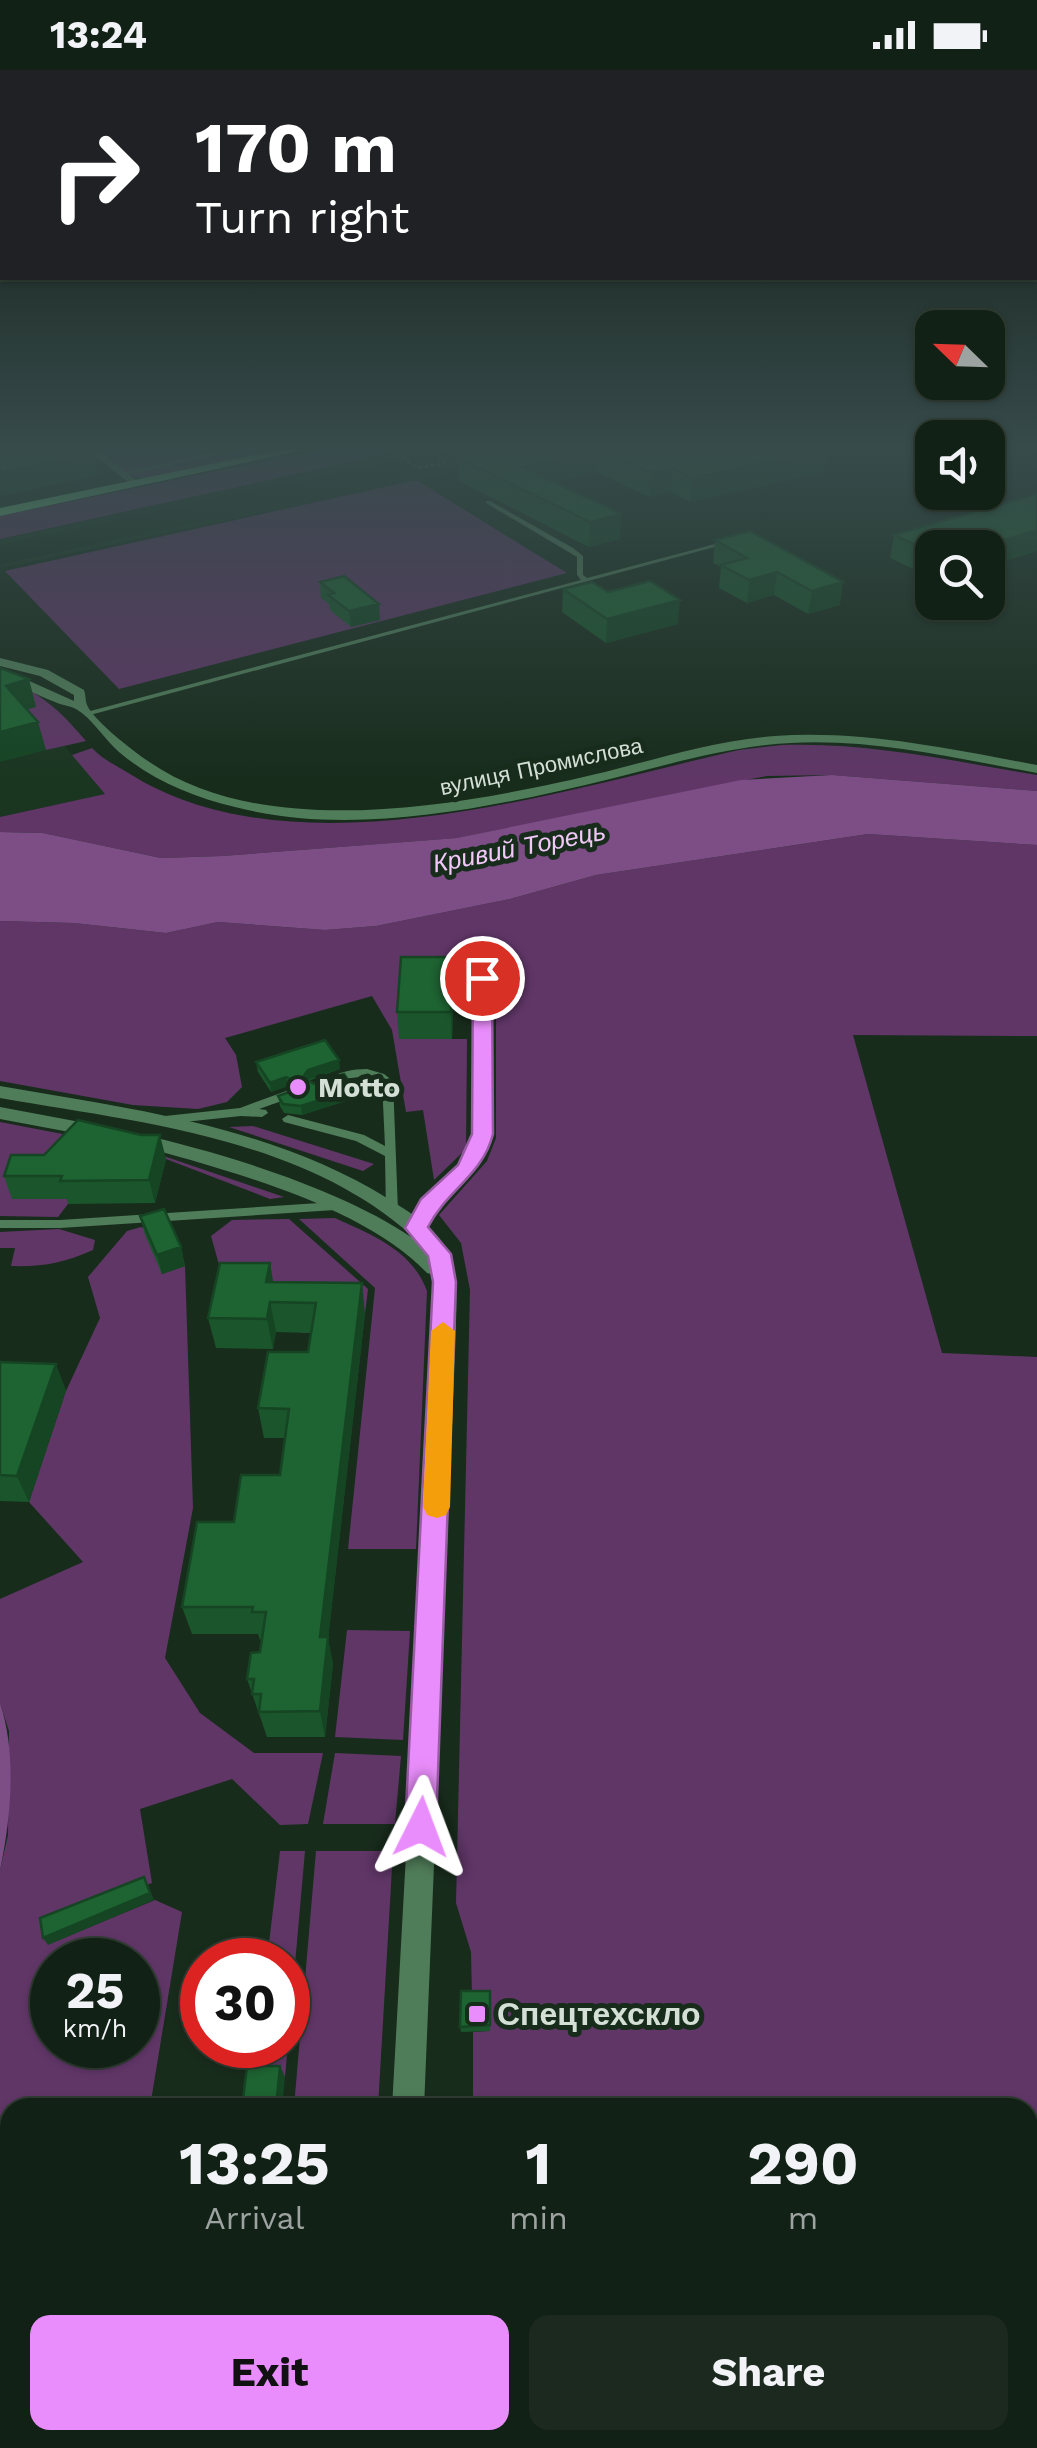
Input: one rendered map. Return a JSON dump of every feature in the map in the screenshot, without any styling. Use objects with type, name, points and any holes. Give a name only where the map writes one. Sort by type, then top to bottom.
[{"type":"street","name":"вулиця Промислова","points":[[0,662],[64,682],[80,692],[84,709],[123,750],[172,782],[247,805],[322,813],[428,811],[734,744],[782,738],[904,744],[1037,769]]},
{"type":"street","points":[[0,674],[26,682],[56,701],[84,709]]},
{"type":"street","points":[[0,1092],[230,1136],[292,1156],[370,1194],[416,1228],[439,1254],[444,1282],[408,2098]]},
{"type":"street","points":[[0,1113],[216,1158],[270,1176],[405,1238],[444,1282]]},
{"type":"lane","points":[[580,561],[580,575],[585,580]]},
{"type":"lane","points":[[84,709],[658,561]]},
{"type":"lane","points":[[416,1228],[429,1204],[466,1170],[478,1152],[483,1134],[482,978]]},
{"type":"lane","points":[[314,1086],[366,1072],[379,1074],[387,1081],[392,1211]]},
{"type":"lane","points":[[241,1112],[289,1094]]},
{"type":"lane","points":[[154,1120],[262,1113]]},
{"type":"lane","points":[[288,1120],[360,1138],[391,1154]]},
{"type":"lane","points":[[0,1224],[60,1224],[334,1206]]},
{"type":"shaded area","points":[[18,561],[33,561],[0,568]]},
{"type":"shaded area","points":[[50,561],[547,561],[567,573],[119,689],[5,571]]},
{"type":"shaded area","points":[[0,677],[48,703],[86,741],[46,750],[14,713]]},
{"type":"shaded area","points":[[0,692],[64,745],[106,794],[0,817]]},
{"type":"shaded area","points":[[782,745],[879,749],[1037,775],[1037,791],[832,775],[767,776],[458,838],[222,856],[161,858],[43,833],[0,832],[0,817],[105,794],[72,755],[92,748],[130,774],[197,804],[270,820],[349,823],[512,803],[739,750]]},
{"type":"shaded area","points":[[868,834],[1037,845],[1037,1036],[853,1035],[942,1353],[1037,1357],[1037,2098],[473,2098],[473,2032],[490,2031],[490,1997],[472,1997],[471,1952],[456,1903],[470,1290],[461,1243],[439,1215],[487,1161],[496,1138],[496,973],[405,973],[399,1039],[467,1039],[466,1149],[434,1180],[423,1110],[406,1112],[392,1030],[372,996],[225,1038],[236,1055],[242,1087],[227,1102],[198,1109],[133,1105],[0,1081],[0,921],[74,923],[166,933],[218,922],[325,930],[376,926],[510,899],[596,875]]},
{"type":"shaded area","points":[[0,1122],[146,1150],[284,1197],[270,1199],[166,1159],[68,1204],[58,1217],[0,1216]]},
{"type":"shaded area","points":[[253,1126],[374,1164],[363,1171],[229,1127]]},
{"type":"shaded area","points":[[335,1218],[401,1254],[427,1291],[416,1549],[348,1549],[375,1288],[299,1219]]},
{"type":"shaded area","points":[[289,1219],[368,1289],[365,1314],[324,1313],[321,1333],[302,1333],[227,1293],[211,1236],[232,1220]]},
{"type":"shaded area","points":[[141,1227],[152,1232],[162,1274],[185,1266],[193,1508],[165,1658],[200,1713],[254,1753],[323,1753],[308,1824],[280,1825],[232,1779],[140,1809],[152,1883],[97,1903],[56,1938],[30,1938],[30,2068],[156,2068],[151,2098],[0,2098],[0,1870],[8,1835],[9,1731],[0,1703],[0,1599],[83,1562],[29,1502],[66,1391],[100,1318],[88,1277],[127,1231]]},
{"type":"shaded area","points":[[59,1229],[95,1240],[93,1250],[53,1263],[11,1266],[15,1248],[0,1248],[0,1232]]},
{"type":"shaded area","points":[[347,1630],[410,1631],[403,1740],[335,1737]]},
{"type":"shaded area","points":[[335,1753],[401,1756],[395,1824],[323,1824]]},
{"type":"shaded area","points":[[280,1851],[305,1851],[297,1938],[270,1938]]},
{"type":"shaded area","points":[[316,1851],[393,1851],[379,2098],[295,2098],[297,2068],[310,2068],[309,1938]]},
{"type":"shaded area","points":[[155,1900],[182,1912],[160,2046],[160,1938],[63,1938]]},
{"type":"shaded area","points":[[254,2068],[286,2068],[285,2077],[253,2077]]},
{"type":"water","name":"Кривий Торець","points":[[832,775],[1037,791],[1037,845],[868,834],[596,875],[510,899],[376,926],[325,930],[218,922],[166,933],[74,923],[0,921],[0,832],[43,833],[161,858],[222,856],[457,838],[741,780]]},
{"type":"water","points":[[0,1703],[9,1743],[10,1786],[0,1870]]},
{"type":"building","points":[[736,561],[805,561],[843,582],[812,591],[777,572],[749,580],[721,565]]},
{"type":"building","points":[[344,576],[379,604],[349,611],[328,595],[334,593],[320,582]]},
{"type":"building","points":[[650,581],[680,600],[607,619],[563,589],[592,582],[608,592]]},
{"type":"building","points":[[0,668],[29,679],[6,686],[38,722],[0,732]]},
{"type":"building","points":[[401,957],[453,957],[451,1012],[397,1012]]},
{"type":"building","points":[[325,1040],[339,1060],[308,1070],[303,1077],[314,1084],[344,1074],[354,1089],[301,1106],[283,1104],[278,1096],[295,1090],[296,1082],[286,1077],[270,1083],[256,1062]]},
{"type":"building","points":[[78,1120],[141,1135],[160,1135],[149,1180],[60,1181],[62,1176],[4,1176],[11,1155],[44,1155]]},
{"type":"building","points":[[164,1209],[181,1247],[157,1255],[140,1216]]},
{"type":"building","points":[[220,1263],[270,1263],[266,1282],[362,1283],[320,1637],[328,1637],[320,1711],[259,1712],[261,1694],[252,1694],[254,1679],[247,1679],[251,1653],[260,1652],[266,1612],[252,1612],[253,1607],[182,1607],[197,1522],[234,1522],[241,1475],[280,1475],[289,1409],[258,1408],[268,1352],[308,1352],[316,1303],[270,1302],[267,1319],[208,1318]]},
{"type":"building","points":[[0,1362],[56,1364],[17,1476],[0,1475]]},
{"type":"building","points":[[144,1877],[150,1893],[43,1938],[40,1918]]},
{"type":"building","points":[[461,1991],[490,1991],[490,2025],[460,2027]]},
{"type":"building","points":[[247,2068],[280,2068],[277,2098],[243,2098]]},
{"type":"slow traffic","points":[[437,1507],[443,1331]]},
{"type":"place","name":"Motto","points":[[298,1087]]},
{"type":"place","name":"Спецтехскло","points":[[477,2014]]},
{"type":"route","points":[[421,1827],[444,1282],[439,1254],[416,1228],[429,1204],[466,1170],[478,1152],[483,1134],[482,978]]}]
